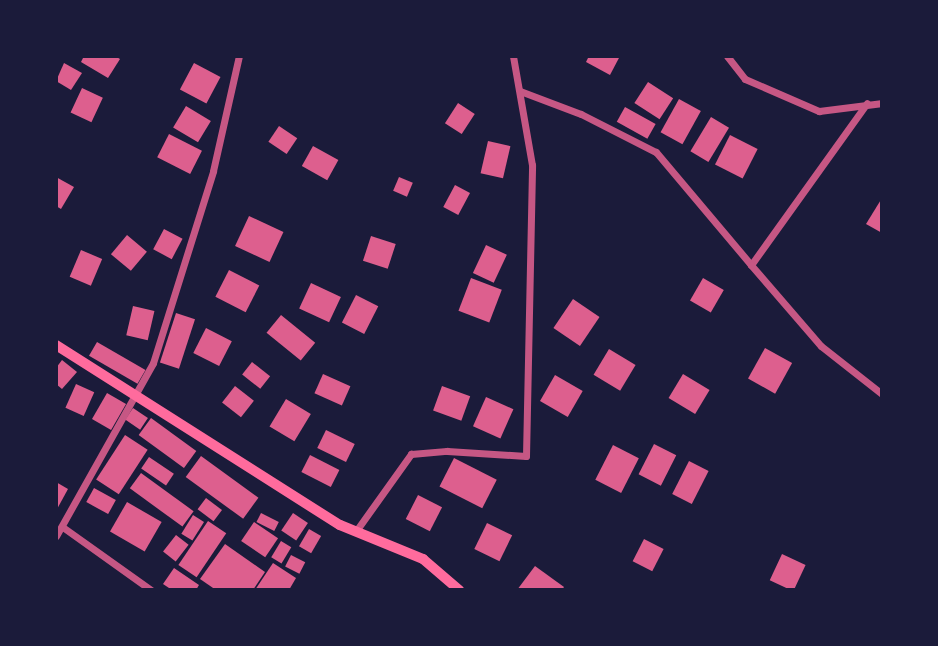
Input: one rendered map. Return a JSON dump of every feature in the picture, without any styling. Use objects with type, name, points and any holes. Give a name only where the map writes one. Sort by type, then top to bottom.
[{"type":"main road","points":[[56,345],[356,531],[423,559],[459,590]]},
{"type":"street","points":[[56,536],[64,528],[153,363],[213,171],[239,56]]},
{"type":"street","points":[[356,531],[411,454],[447,451],[527,456],[532,165],[513,56]]},
{"type":"street","points":[[727,56],[745,79],[820,111],[882,103]]},
{"type":"street","points":[[520,91],[581,114],[656,152],[821,346],[882,394]]},
{"type":"street","points":[[751,265],[866,103]]},
{"type":"street","points":[[64,528],[151,590]]},
{"type":"building","points":[[84,56],[115,56],[120,59],[108,78],[81,62]]},
{"type":"building","points":[[589,56],[620,56],[610,75],[586,62]]},
{"type":"building","points":[[64,63],[82,73],[71,90],[56,81]]},
{"type":"building","points":[[194,63],[220,77],[206,104],[180,89]]},
{"type":"building","points":[[648,82],[673,98],[660,119],[634,103]]},
{"type":"building","points":[[82,88],[103,98],[91,122],[71,112]]},
{"type":"building","points":[[679,99],[701,111],[682,144],[661,132]]},
{"type":"building","points":[[458,103],[475,114],[462,134],[445,123]]},
{"type":"building","points":[[186,106],[211,121],[198,142],[173,127]]},
{"type":"building","points":[[625,107],[656,124],[647,139],[617,122]]},
{"type":"building","points":[[711,117],[729,128],[708,162],[690,151]]},
{"type":"building","points":[[279,126],[297,138],[287,154],[268,142]]},
{"type":"building","points":[[169,134],[202,151],[190,174],[157,157]]},
{"type":"building","points":[[730,135],[758,149],[743,178],[715,164]]},
{"type":"building","points":[[488,141],[510,146],[503,178],[481,173]]},
{"type":"building","points":[[313,146],[338,160],[327,180],[302,166]]},
{"type":"building","points":[[56,177],[74,187],[61,209],[56,206]]},
{"type":"building","points":[[399,177],[413,183],[407,197],[393,191]]},
{"type":"building","points":[[455,185],[470,193],[458,215],[443,207]]},
{"type":"building","points":[[882,198],[882,233],[866,224]]},
{"type":"building","points":[[249,216],[283,232],[269,262],[235,246]]},
{"type":"building","points":[[164,229],[183,239],[172,259],[153,249]]},
{"type":"building","points":[[127,235],[147,252],[131,271],[111,254]]},
{"type":"building","points":[[371,236],[396,244],[388,269],[363,261]]},
{"type":"building","points":[[486,245],[507,255],[494,283],[473,273]]},
{"type":"building","points":[[81,250],[102,259],[91,286],[70,277]]},
{"type":"building","points":[[229,270],[259,285],[246,312],[215,297]]},
{"type":"building","points":[[471,278],[502,290],[489,323],[458,311]]},
{"type":"building","points":[[703,278],[724,290],[711,313],[690,301]]},
{"type":"building","points":[[311,283],[341,297],[329,322],[299,308]]},
{"type":"building","points":[[356,295],[378,306],[364,334],[342,323]]},
{"type":"building","points":[[573,299],[600,317],[580,346],[553,328]]},
{"type":"building","points":[[133,306],[154,311],[148,340],[126,335]]},
{"type":"building","points":[[176,313],[195,319],[179,369],[160,362]]},
{"type":"building","points":[[281,315],[315,343],[301,361],[267,333]]},
{"type":"building","points":[[206,328],[232,341],[219,366],[193,353]]},
{"type":"building","points":[[97,342],[145,370],[137,384],[89,356]]},
{"type":"building","points":[[765,348],[792,363],[775,394],[748,379]]},
{"type":"building","points":[[609,349],[636,365],[620,391],[594,375]]},
{"type":"building","points":[[62,360],[77,372],[62,389],[56,384],[56,368]]},
{"type":"building","points":[[252,362],[270,376],[260,389],[242,375]]},
{"type":"building","points":[[323,374],[350,386],[342,405],[314,393]]},
{"type":"building","points":[[683,374],[710,390],[695,414],[669,398]]},
{"type":"building","points":[[555,375],[583,391],[568,417],[540,401]]},
{"type":"building","points":[[76,384],[94,392],[84,416],[65,408]]},
{"type":"building","points":[[235,386],[254,401],[241,417],[222,403]]},
{"type":"building","points":[[442,386],[470,396],[461,421],[433,410]]},
{"type":"building","points":[[107,393],[126,404],[111,430],[92,419]]},
{"type":"building","points":[[486,397],[513,409],[500,438],[473,426]]},
{"type":"building","points":[[286,399],[311,414],[294,441],[270,426]]},
{"type":"building","points":[[133,408],[148,418],[140,430],[125,420]]},
{"type":"building","points":[[151,418],[196,451],[184,468],[139,435]]},
{"type":"building","points":[[326,430],[355,444],[346,462],[317,448]]},
{"type":"building","points":[[125,435],[148,450],[119,494],[96,479]]},
{"type":"building","points":[[654,444],[676,455],[661,486],[639,474]]},
{"type":"building","points":[[613,445],[639,458],[621,493],[595,480]]},
{"type":"building","points":[[310,455],[339,470],[331,487],[301,472]]},
{"type":"building","points":[[201,456],[258,498],[243,519],[186,477]]},
{"type":"building","points":[[149,457],[174,474],[166,485],[141,469]]},
{"type":"building","points":[[454,458],[497,480],[482,508],[439,487]]},
{"type":"building","points":[[689,461],[709,471],[692,504],[672,494]]},
{"type":"building","points":[[141,473],[194,511],[182,527],[130,488]]},
{"type":"building","points":[[56,482],[68,489],[56,511]]},
{"type":"building","points":[[94,488],[116,500],[108,514],[86,502]]},
{"type":"building","points":[[418,495],[442,507],[430,531],[406,519]]},
{"type":"building","points":[[206,498],[222,510],[214,521],[198,509]]},
{"type":"building","points":[[127,502],[162,522],[145,551],[110,531]]},
{"type":"building","points":[[261,513],[279,522],[274,531],[256,522]]},
{"type":"building","points":[[293,513],[308,523],[296,540],[281,530]]},
{"type":"building","points":[[193,515],[204,522],[192,541],[181,534]]},
{"type":"building","points":[[208,521],[226,533],[197,577],[178,565]]},
{"type":"building","points":[[254,522],[278,538],[265,557],[241,541]]},
{"type":"building","points":[[487,523],[512,535],[499,561],[474,549]]},
{"type":"building","points":[[309,529],[321,536],[311,553],[299,546]]},
{"type":"building","points":[[176,535],[189,545],[176,561],[163,552]]},
{"type":"building","points":[[644,539],[664,549],[652,571],[633,561]]},
{"type":"building","points":[[281,541],[291,547],[282,563],[271,557]]},
{"type":"building","points":[[225,544],[265,572],[253,590],[216,590],[200,579]]},
{"type":"building","points":[[782,554],[806,565],[794,590],[770,580]]},
{"type":"building","points":[[291,555],[305,562],[299,574],[285,567]]},
{"type":"building","points":[[273,563],[296,578],[289,590],[255,590]]},
{"type":"building","points":[[535,566],[564,587],[562,590],[517,590]]},
{"type":"building","points":[[174,568],[199,585],[196,590],[172,590],[163,584]]}]
